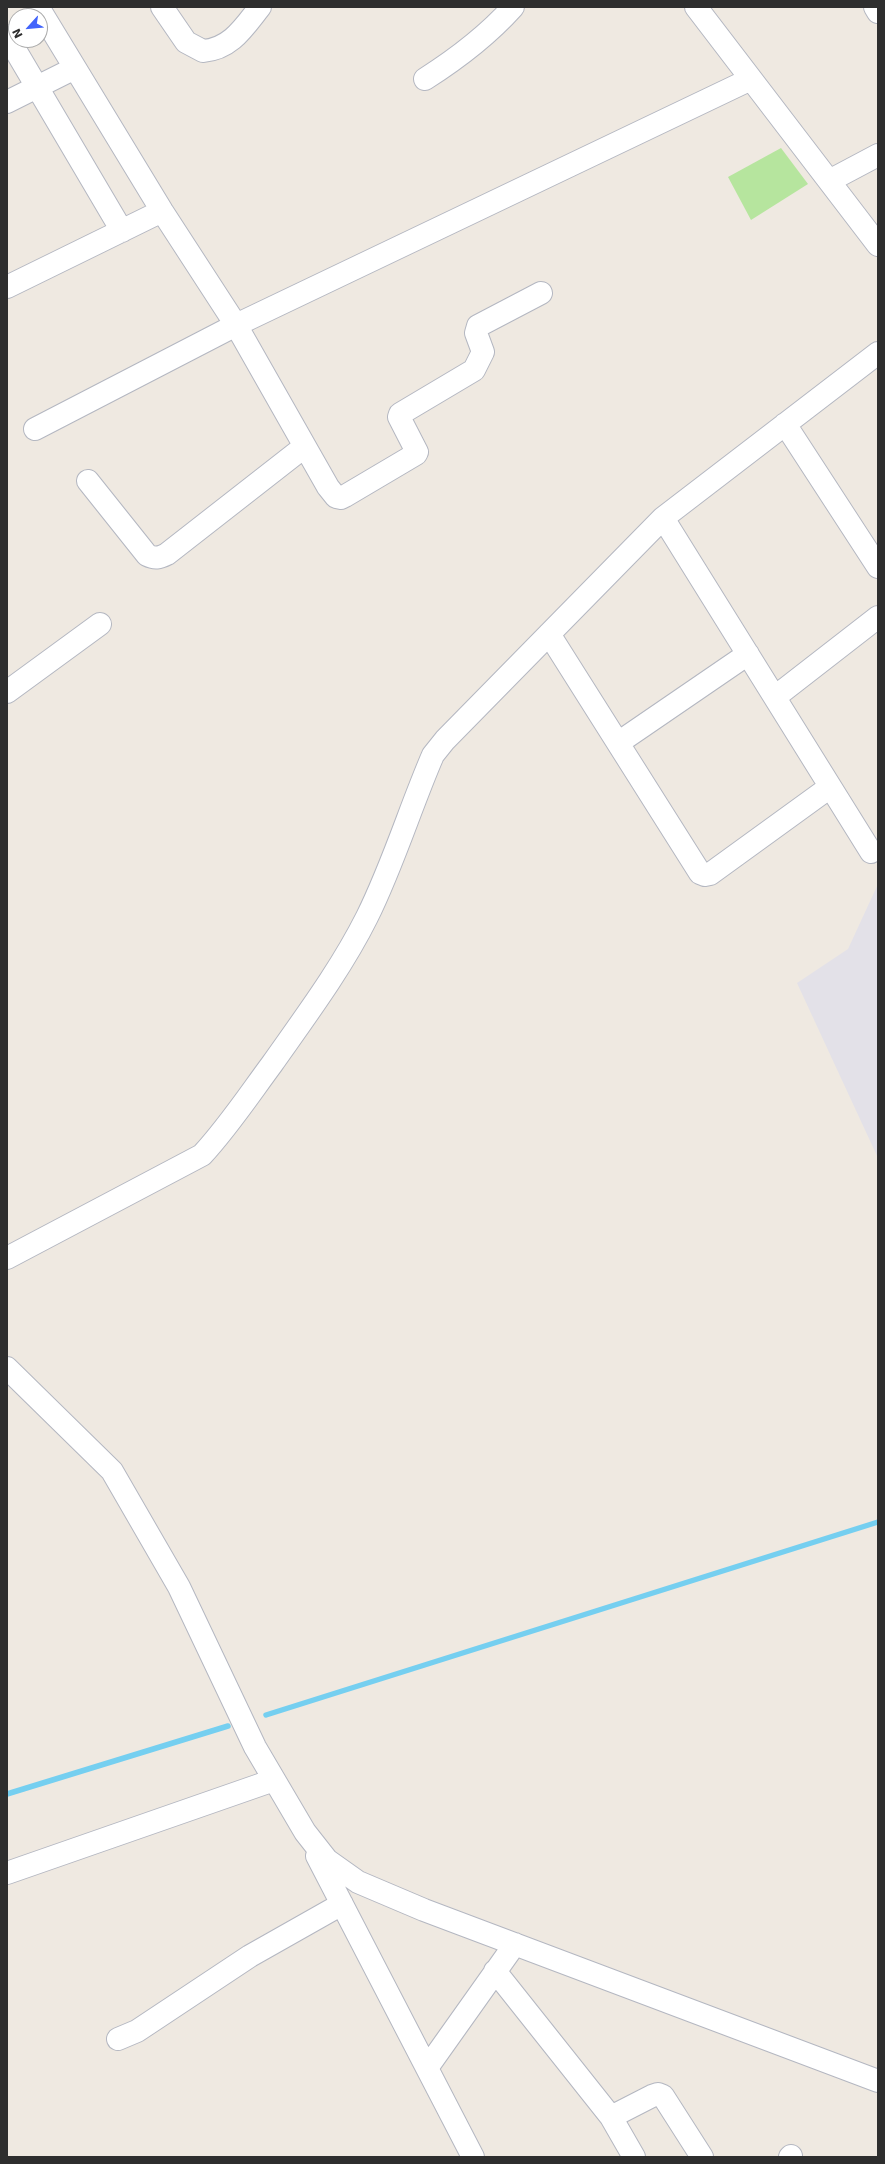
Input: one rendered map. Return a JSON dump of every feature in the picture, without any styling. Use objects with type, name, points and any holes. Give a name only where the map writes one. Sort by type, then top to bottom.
[{"type":"street","points":[[38,7],[162,211],[236,325],[304,448],[328,487],[336,497],[341,498],[413,456],[417,452],[399,418],[400,414],[474,370],[483,352],[476,332],[478,326],[541,293]]},
{"type":"street","points":[[162,7],[186,42],[204,51],[224,47],[237,36],[260,7]]},
{"type":"street","points":[[425,79],[455,60],[477,43],[513,7]]},
{"type":"street","points":[[696,7],[878,245]]},
{"type":"street","points":[[875,7],[878,12]]},
{"type":"street","points":[[7,36],[122,231]]},
{"type":"street","points":[[7,102],[75,68]]},
{"type":"street","points":[[35,429],[236,325],[751,80]]},
{"type":"street","points":[[829,181],[878,155]]},
{"type":"street","points":[[7,287],[162,211]]},
{"type":"street","points":[[7,1258],[182,1167],[202,1155],[220,1135],[291,1038],[344,956],[367,917],[433,755],[445,740],[663,518],[878,353]]},
{"type":"street","points":[[786,424],[878,567]]},
{"type":"street","points":[[88,482],[147,554],[154,558],[160,558],[304,448]]},
{"type":"street","points":[[663,518],[871,852]]},
{"type":"street","points":[[775,697],[878,617]]},
{"type":"street","points":[[7,692],[100,624]]},
{"type":"street","points":[[549,634],[700,873],[705,875],[710,874],[830,787]]},
{"type":"street","points":[[618,743],[748,654]]},
{"type":"street","points":[[7,1368],[112,1471],[180,1587],[255,1746],[305,1832],[473,2157]]},
{"type":"street","points":[[7,1873],[274,1780]]},
{"type":"street","points":[[305,1832],[327,1860],[358,1882],[514,1944],[878,2082]]},
{"type":"street","points":[[118,2039],[137,2031],[250,1956],[342,1904]]},
{"type":"street","points":[[427,2068],[514,1944]]},
{"type":"street","points":[[495,1971],[611,2117],[634,2157]]},
{"type":"street","points":[[611,2117],[652,2096],[658,2094],[663,2096],[702,2157]]},
{"type":"shaded area","points":[[878,884],[878,1158],[797,983],[848,949]]},
{"type":"green space","points":[[781,148],[808,184],[751,220],[728,177]]},
{"type":"waterway","points":[[266,1715],[878,1522]]},
{"type":"waterway","points":[[7,1794],[228,1726]]}]
